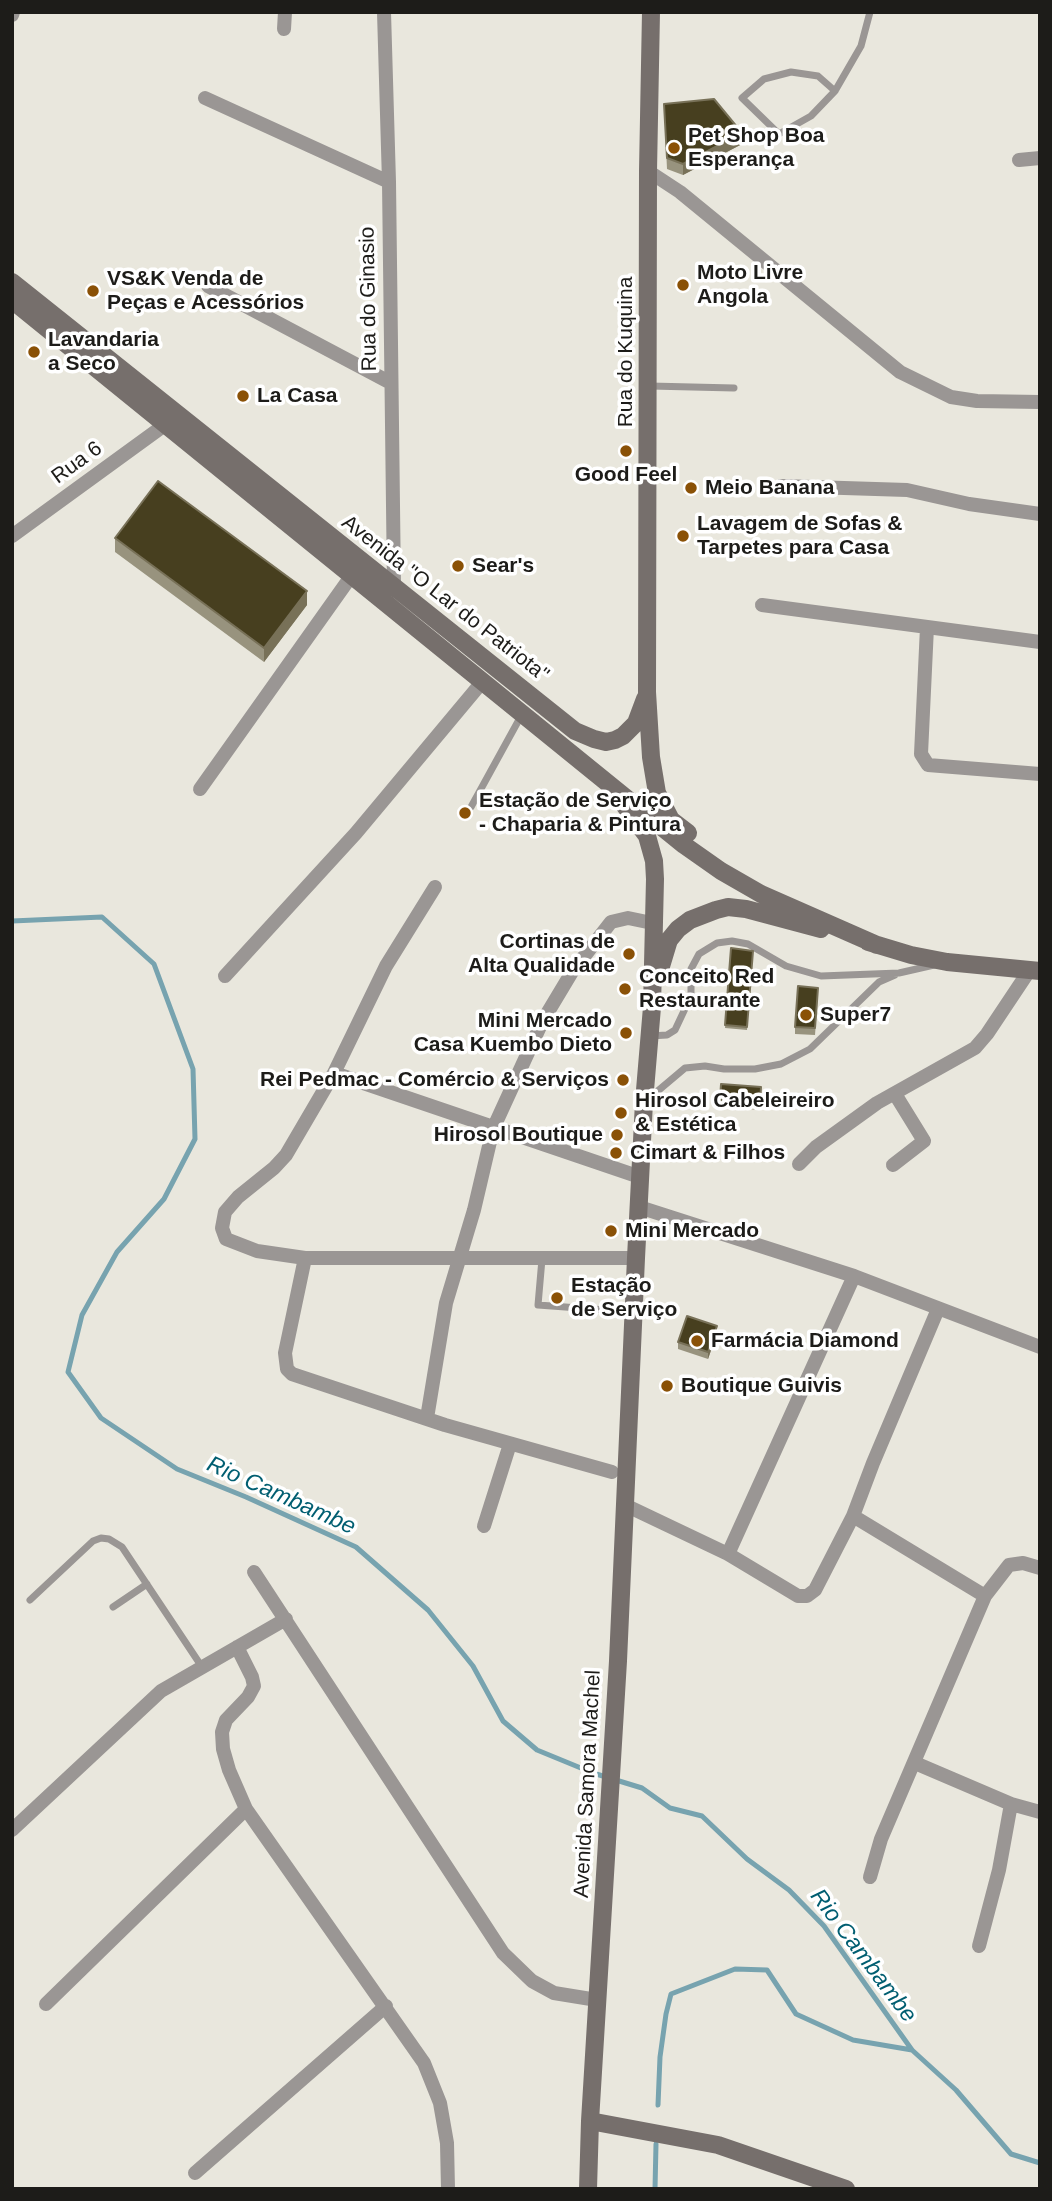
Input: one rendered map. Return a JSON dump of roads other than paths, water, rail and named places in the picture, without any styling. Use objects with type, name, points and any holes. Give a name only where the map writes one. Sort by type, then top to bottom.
[{"type":"main road","name":"Rua do Kuquina","points":[[648,692],[648,171],[651,12]]},
{"type":"main road","name":"Avenida \"O Lar do Patriota\"","points":[[12,282],[584,736],[606,742],[623,736],[636,723],[648,692]]},
{"type":"main road","name":"Avenida \"O Lar do Patriota\"","points":[[12,300],[684,845],[761,894],[877,945]]},
{"type":"main road","name":"Avenida \"O Lar do Patriota\"","points":[[648,692],[653,775],[663,807],[671,820],[761,894]]},
{"type":"main road","points":[[611,787],[648,835],[654,861],[652,1007]]},
{"type":"main road","name":"Avenida \"O Lar do Patriota\"","points":[[652,1007],[669,940],[690,920],[728,907],[746,909],[911,955],[947,962],[1034,971]]},
{"type":"main road","name":"Avenida Samora Machel","points":[[588,2189],[618,1661],[644,1102],[652,1007]]},
{"type":"main road","points":[[590,2121],[636,2131],[679,2136],[755,2156],[846,2189]]},
{"type":"street","points":[[284,29],[285,12]]},
{"type":"street","name":"Rua do Ginasio","points":[[384,12],[394,586]]},
{"type":"street","points":[[205,98],[389,182]]},
{"type":"street","points":[[1019,159],[1040,158]]},
{"type":"street","points":[[648,171],[680,192],[900,372],[951,397],[977,401],[1040,402]]},
{"type":"street","points":[[208,286],[391,383]]},
{"type":"street","name":"Rua 6","points":[[12,536],[166,425]]},
{"type":"street","points":[[781,486],[907,490],[969,504],[1040,513]]},
{"type":"street","points":[[200,789],[352,575]]},
{"type":"street","points":[[762,605],[1040,642]]},
{"type":"street","points":[[927,627],[921,754],[929,765],[1040,774]]},
{"type":"street","points":[[225,976],[356,833],[483,681]]},
{"type":"street","points":[[435,887],[386,967],[334,1073],[286,1155],[225,1212],[222,1228],[226,1240],[240,1246],[305,1258],[636,1258]]},
{"type":"street","points":[[427,1418],[446,1303],[474,1210],[493,1129],[542,1022],[572,972],[611,922],[628,918],[652,923]]},
{"type":"street","points":[[799,1164],[842,1128],[975,1048],[1034,971]]},
{"type":"street","points":[[334,1073],[640,1177]]},
{"type":"street","points":[[893,1165],[924,1141],[895,1094]]},
{"type":"street","points":[[639,1207],[854,1276],[938,1310],[1040,1346]]},
{"type":"street","points":[[305,1258],[285,1353],[287,1368],[292,1374],[510,1444],[611,1472]]},
{"type":"street","points":[[728,1554],[854,1276]]},
{"type":"street","points":[[625,1505],[728,1554],[798,1596],[807,1596],[815,1590],[853,1516],[938,1310]]},
{"type":"street","points":[[484,1526],[510,1444]]},
{"type":"street","points":[[853,1516],[985,1596]]},
{"type":"street","points":[[870,1877],[881,1839],[985,1596],[1009,1565],[1023,1563],[1040,1568]]},
{"type":"street","points":[[254,1572],[503,1953],[532,1980],[554,1993],[597,2000]]},
{"type":"street","points":[[12,1830],[160,1691],[286,1619]]},
{"type":"street","points":[[237,1647],[252,1676],[254,1686],[248,1697],[226,1720],[222,1732],[229,1770],[246,1809],[424,2063],[440,2103],[447,2143],[448,2189]]},
{"type":"street","points":[[915,1763],[1011,1804],[1040,1812]]},
{"type":"street","points":[[979,1946],[999,1870],[1011,1804]]},
{"type":"street","points":[[46,2004],[246,1809]]},
{"type":"street","points":[[195,2173],[386,2006]]},
{"type":"lane","points":[[835,91],[818,76],[791,72],[764,79],[742,98],[779,134],[811,116],[835,91],[861,46],[870,12]]},
{"type":"lane","points":[[649,386],[734,388]]},
{"type":"lane","points":[[471,807],[523,713]]},
{"type":"lane","points":[[649,1036],[658,1037],[675,1030],[691,996],[691,969],[699,954],[717,943],[732,941],[748,944],[786,966],[821,976],[899,973],[947,962]]},
{"type":"lane","points":[[644,1102],[685,1068],[705,1066],[755,1069],[781,1064],[810,1049],[879,982],[899,973]]},
{"type":"lane","points":[[542,1259],[538,1305],[633,1312]]},
{"type":"lane","points":[[30,1600],[93,1541],[101,1538],[116,1542],[202,1667]]},
{"type":"lane","points":[[113,1607],[146,1584]]},
{"type":"waterway","name":"Rio Cambambe","points":[[12,921],[102,917],[154,964],[193,1069],[195,1139],[164,1199],[117,1252],[82,1315],[68,1372],[101,1418],[177,1469],[356,1547],[428,1610],[473,1666],[503,1721],[537,1750],[593,1773],[642,1788],[670,1808],[702,1816],[747,1859],[789,1890],[824,1926],[912,2050],[956,2090],[1011,2154],[1040,2163]]},
{"type":"waterway","points":[[658,2105],[660,2057],[671,1994],[735,1969],[767,1970],[796,2014],[853,2040],[912,2050]]},
{"type":"waterway","points":[[655,2189],[656,2144]]},
{"type":"place","name":"Pet Shop Boa Esperança","points":[[674,148]]},
{"type":"place","name":"Moto Livre Angola","points":[[683,285]]},
{"type":"place","name":"VS&K Venda de Peças e Acessórios","points":[[93,291]]},
{"type":"place","name":"Lavandaria a Seco","points":[[34,352]]},
{"type":"place","name":"La Casa","points":[[243,396]]},
{"type":"place","name":"Good Feel","points":[[626,451]]},
{"type":"place","name":"Meio Banana","points":[[691,488]]},
{"type":"place","name":"Lavagem de Sofas & Tarpetes para Casa","points":[[683,536]]},
{"type":"place","name":"Sear's","points":[[458,566]]},
{"type":"place","name":"Estação de Serviço - Chaparia & Pintura","points":[[465,813]]},
{"type":"place","name":"Cortinas de Alta Qualidade","points":[[629,954]]},
{"type":"place","name":"Conceito Red Restaurante","points":[[625,989]]},
{"type":"place","name":"Super7","points":[[806,1015]]},
{"type":"place","name":"Mini Mercado Casa Kuembo Dieto","points":[[626,1033]]},
{"type":"place","name":"Rei Pedmac - Comércio & Serviços","points":[[623,1080]]},
{"type":"place","name":"Hirosol Cabeleireiro & Estética","points":[[621,1113]]},
{"type":"place","name":"Hirosol Boutique","points":[[617,1135]]},
{"type":"place","name":"Cimart & Filhos","points":[[616,1153]]},
{"type":"place","name":"Mini Mercado","points":[[611,1231]]},
{"type":"place","name":"Estação de Serviço","points":[[557,1298]]},
{"type":"place","name":"Farmácia Diamond","points":[[697,1341]]},
{"type":"place","name":"Boutique Guivis","points":[[667,1386]]}]
